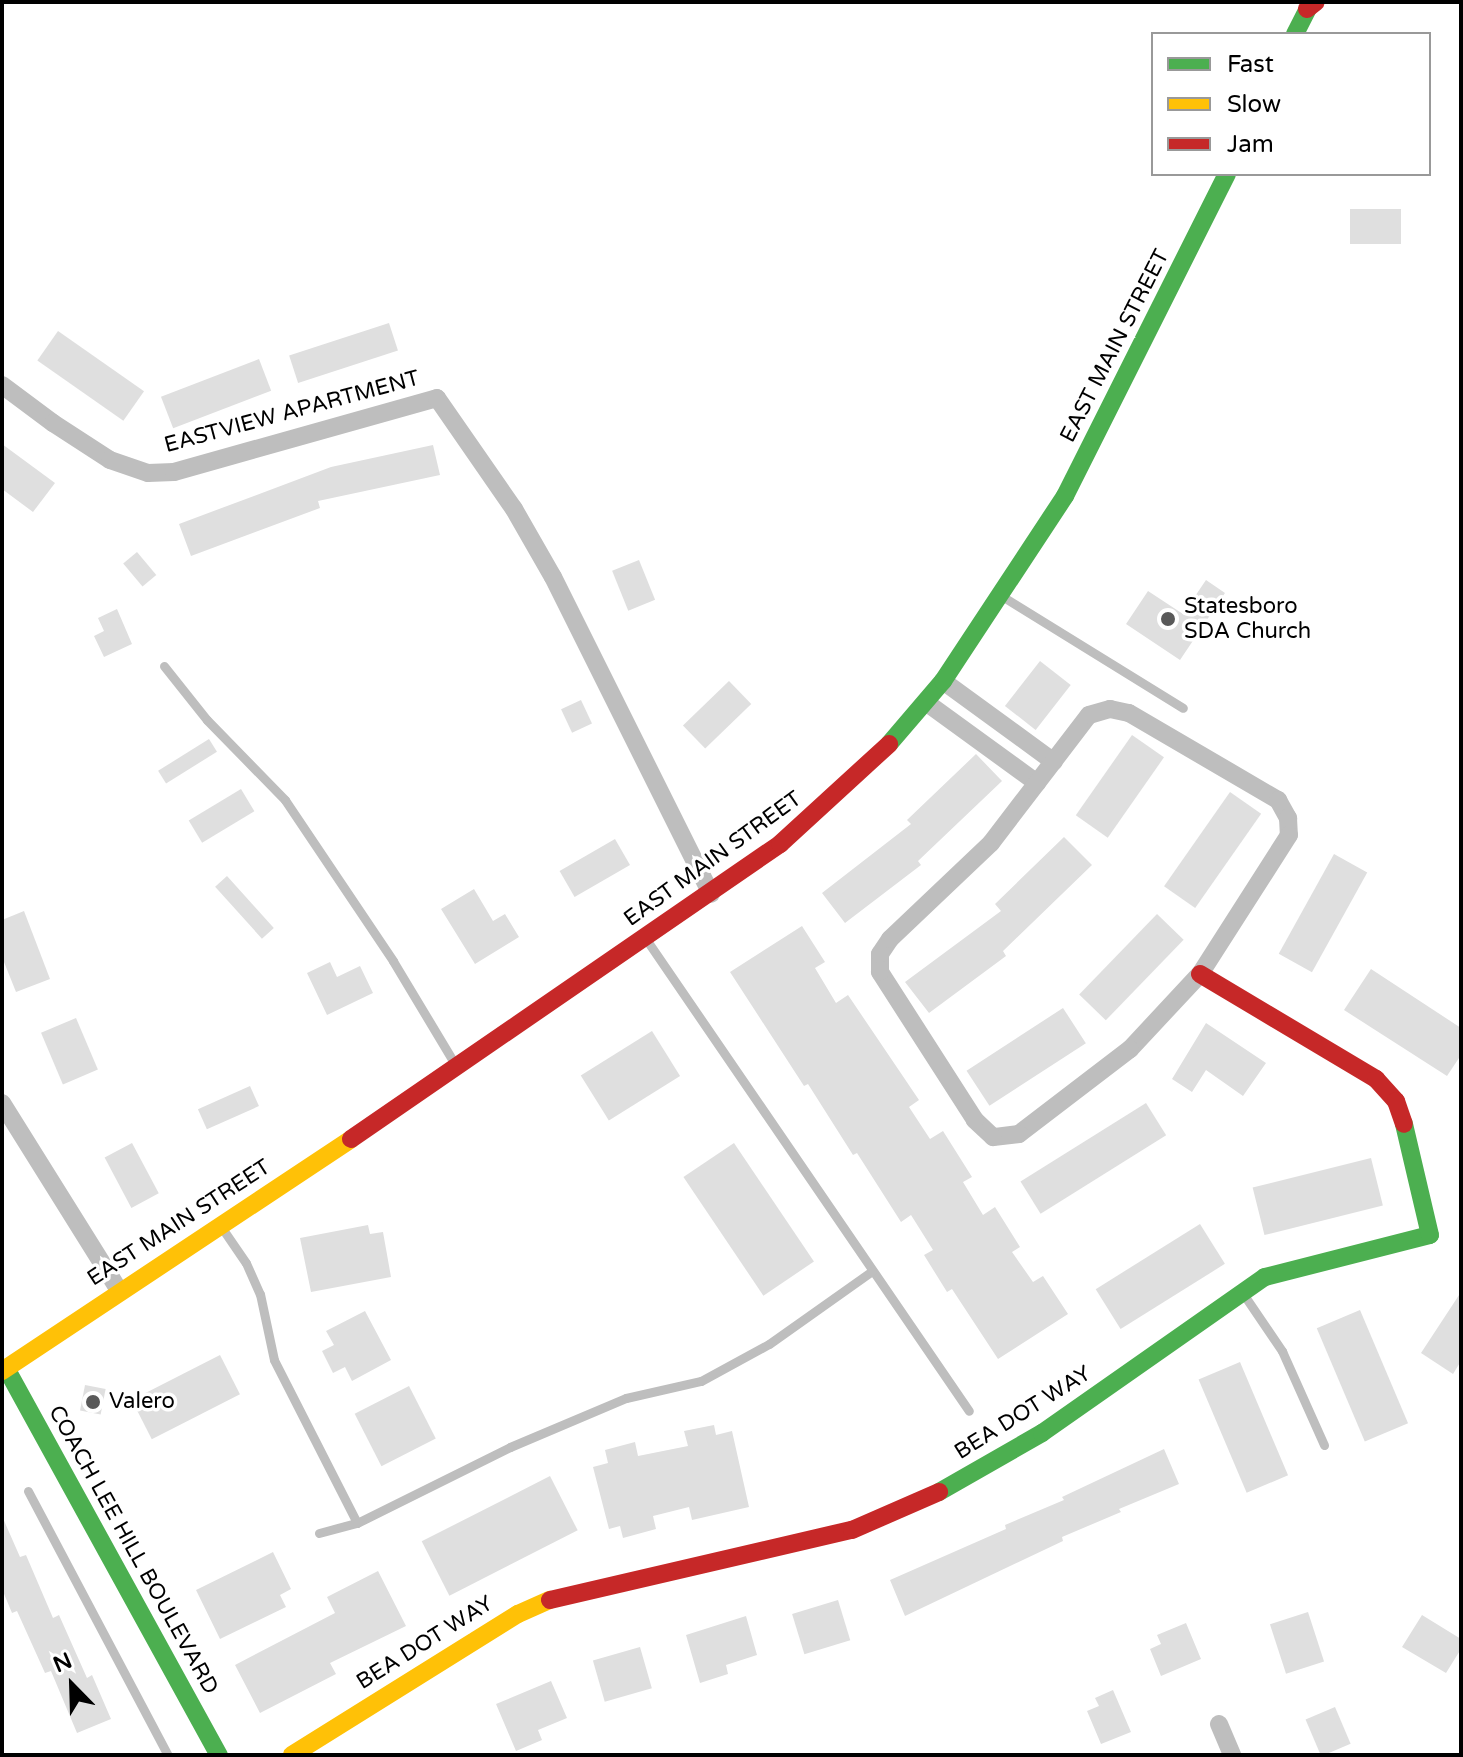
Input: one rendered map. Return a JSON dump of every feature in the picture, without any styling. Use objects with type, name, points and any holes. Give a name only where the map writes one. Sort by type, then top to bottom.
[{"type":"street","points":[[1296,32],[1311,4]]},
{"type":"street","name":"EAST MAIN STREET","points":[[4,1370],[119,1290],[458,1068],[711,894],[826,806],[884,751],[943,681],[1002,596],[1065,496],[1226,176]]},
{"type":"street","name":"EASTVIEW APARTMENT","points":[[2,385],[110,460],[148,473],[174,472],[437,398],[514,509],[553,577],[711,894]]},
{"type":"street","points":[[943,681],[1054,762]]},
{"type":"street","points":[[927,703],[1037,783]]},
{"type":"street","points":[[1110,709],[1129,713],[1278,800],[1288,818],[1289,835],[1200,974],[1130,1049],[1019,1134],[993,1137],[975,1120],[880,972],[880,954],[890,939],[970,866],[1054,762],[1089,715],[1110,709]]},
{"type":"street","name":"BEA DOT WAY","points":[[292,1755],[479,1636],[560,1596],[852,1530],[947,1488],[1042,1433],[1265,1277],[1430,1235],[1406,1128],[1396,1101],[1376,1079],[1200,974]]},
{"type":"street","points":[[2,1103],[119,1290]]},
{"type":"street","name":"COACH LEE HILL BOULEVARD","points":[[4,1370],[219,1755]]},
{"type":"street","points":[[1219,1724],[1232,1755]]},
{"type":"lane","points":[[1002,596],[1183,708]]},
{"type":"lane","points":[[164,666],[207,720],[285,800],[385,948],[458,1068]]},
{"type":"lane","points":[[646,939],[969,1411]]},
{"type":"lane","points":[[220,1225],[246,1263],[260,1294],[274,1360],[357,1523]]},
{"type":"lane","points":[[319,1533],[357,1523],[510,1447],[626,1398],[701,1381],[769,1344],[872,1271]]},
{"type":"lane","points":[[1242,1293],[1282,1351],[1324,1445]]},
{"type":"lane","points":[[28,1491],[168,1755]]},
{"type":"building","points":[[1350,209],[1401,209],[1401,244],[1350,244]]},
{"type":"building","points":[[389,323],[398,351],[298,383],[289,355]]},
{"type":"building","points":[[58,331],[144,391],[123,421],[37,360]]},
{"type":"building","points":[[259,359],[271,391],[173,428],[161,397]]},
{"type":"building","points":[[2,444],[55,483],[33,512],[2,489]]},
{"type":"building","points":[[433,445],[440,475],[318,501],[320,508],[191,556],[179,524],[331,467]]},
{"type":"building","points":[[137,552],[156,575],[142,587],[123,564]]},
{"type":"building","points":[[639,560],[655,600],[628,611],[612,571]]},
{"type":"building","name":"Statesboro SDA Church","points":[[1206,580],[1225,593],[1180,660],[1126,624],[1148,591],[1183,614]]},
{"type":"building","points":[[117,609],[132,644],[104,657],[94,636],[104,631],[98,618]]},
{"type":"building","points":[[1040,661],[1071,685],[1036,730],[1005,706]]},
{"type":"building","points":[[729,681],[751,704],[705,748],[683,725]]},
{"type":"building","points":[[581,700],[592,724],[572,733],[561,709]]},
{"type":"building","points":[[1132,735],[1164,757],[1108,838],[1076,815]]},
{"type":"building","points":[[209,739],[217,752],[166,784],[158,771]]},
{"type":"building","points":[[976,754],[1002,781],[918,861],[921,865],[845,923],[822,893],[911,824],[907,820]]},
{"type":"building","points":[[241,789],[254,811],[202,843],[189,820]]},
{"type":"building","points":[[1230,792],[1261,814],[1195,908],[1164,886]]},
{"type":"building","points":[[1064,837],[1092,865],[1003,951],[1006,956],[929,1013],[905,982],[1001,911],[995,904]]},
{"type":"building","points":[[615,839],[630,865],[575,897],[560,871]]},
{"type":"building","points":[[1334,854],[1367,872],[1312,972],[1279,954]]},
{"type":"building","points":[[227,876],[274,928],[262,939],[215,887]]},
{"type":"building","points":[[474,889],[493,921],[505,914],[519,937],[475,964],[441,909]]},
{"type":"building","points":[[24,911],[50,979],[16,992],[2,957],[2,920]]},
{"type":"building","points":[[1157,914],[1184,940],[1106,1020],[1079,995]]},
{"type":"building","points":[[802,926],[825,962],[815,968],[836,1003],[848,995],[919,1100],[909,1107],[930,1139],[943,1131],[972,1177],[963,1182],[983,1215],[995,1207],[1020,1247],[1012,1252],[1033,1282],[1043,1276],[1068,1314],[998,1359],[952,1289],[947,1292],[924,1255],[933,1250],[911,1215],[901,1222],[808,1084],[804,1086],[730,972]]},
{"type":"building","points":[[330,962],[337,977],[360,966],[373,993],[327,1015],[307,973]]},
{"type":"building","points":[[1371,969],[1461,1028],[1461,1055],[1447,1076],[1344,1010]]},
{"type":"building","points":[[1063,1008],[1086,1043],[989,1106],[967,1071]]},
{"type":"building","points":[[76,1018],[98,1070],[63,1084],[41,1033]]},
{"type":"building","points":[[1206,1023],[1266,1063],[1243,1096],[1206,1070],[1192,1092],[1172,1079]]},
{"type":"building","points":[[652,1031],[680,1076],[609,1120],[581,1076]]},
{"type":"building","points":[[250,1086],[259,1106],[207,1129],[198,1109]]},
{"type":"building","points":[[1146,1103],[1166,1135],[1041,1214],[1020,1181]]},
{"type":"building","points":[[132,1143],[159,1193],[131,1208],[105,1158]]},
{"type":"building","points":[[734,1143],[814,1262],[763,1296],[683,1177]]},
{"type":"building","points":[[1371,1158],[1383,1206],[1264,1235],[1253,1188]]},
{"type":"building","points":[[1200,1224],[1225,1264],[1121,1329],[1096,1289]]},
{"type":"building","points":[[368,1225],[370,1234],[383,1232],[391,1277],[311,1292],[300,1238]]},
{"type":"building","points":[[1461,1292],[1461,1361],[1453,1374],[1421,1353]]},
{"type":"building","points":[[1360,1310],[1408,1423],[1365,1442],[1317,1328]]},
{"type":"building","points":[[365,1311],[391,1360],[352,1381],[345,1367],[333,1373],[322,1351],[334,1345],[326,1331]]},
{"type":"building","points":[[220,1355],[240,1394],[152,1439],[132,1400]]},
{"type":"building","points":[[1240,1362],[1288,1475],[1247,1493],[1199,1380]]},
{"type":"building","points":[[85,1385],[106,1389],[101,1415],[80,1411]]},
{"type":"building","points":[[409,1386],[436,1439],[381,1466],[355,1414]]},
{"type":"building","points":[[714,1425],[716,1435],[732,1431],[749,1507],[692,1520],[689,1507],[653,1516],[656,1529],[623,1538],[620,1526],[609,1529],[593,1467],[608,1463],[605,1450],[635,1442],[638,1456],[688,1446],[684,1431]]},
{"type":"building","points":[[1164,1449],[1179,1484],[1119,1509],[1121,1512],[1062,1537],[1063,1541],[905,1616],[890,1580],[1006,1529],[1005,1525],[1064,1500],[1062,1497]]},
{"type":"building","points":[[550,1476],[578,1530],[449,1596],[422,1541]]},
{"type":"building","points":[[2,1516],[20,1557],[26,1555],[53,1618],[59,1615],[87,1678],[92,1675],[111,1719],[77,1733],[51,1671],[45,1673],[17,1611],[12,1613],[2,1589]]},
{"type":"building","points":[[273,1552],[291,1589],[280,1595],[286,1607],[220,1639],[196,1590]]},
{"type":"building","points":[[378,1571],[406,1626],[330,1663],[336,1674],[260,1713],[235,1665],[335,1613],[327,1597]]},
{"type":"building","points":[[838,1600],[850,1640],[804,1654],[792,1614]]},
{"type":"building","points":[[1308,1612],[1324,1661],[1286,1674],[1270,1624]]},
{"type":"building","points":[[1422,1615],[1461,1639],[1461,1649],[1446,1673],[1402,1647]]},
{"type":"building","points":[[746,1616],[757,1655],[726,1665],[728,1674],[700,1683],[686,1635]]},
{"type":"building","points":[[1186,1623],[1201,1659],[1161,1676],[1150,1649],[1161,1644],[1157,1635]]},
{"type":"building","points":[[640,1647],[652,1688],[605,1702],[593,1661]]},
{"type":"building","points":[[551,1681],[567,1718],[538,1730],[542,1740],[516,1751],[496,1704]]},
{"type":"building","points":[[1113,1690],[1131,1732],[1101,1744],[1087,1711],[1099,1706],[1095,1698]]},
{"type":"building","points":[[1335,1707],[1351,1744],[1321,1755],[1306,1720]]},
{"type":"traffic: fast","points":[[1296,32],[1311,2]]},
{"type":"traffic: fast","points":[[889,744],[943,681],[1065,496],[1226,176]]},
{"type":"traffic: fast","points":[[939,1492],[1042,1433],[1265,1277],[1430,1235],[1404,1124]]},
{"type":"traffic: fast","points":[[6,1368],[219,1755]]},
{"type":"traffic: slow","points":[[2,1371],[351,1139]]},
{"type":"traffic: slow","points":[[292,1755],[518,1614],[550,1600]]},
{"type":"traffic: jam","points":[[1307,9],[1316,2]]},
{"type":"traffic: jam","points":[[351,1139],[780,844],[889,744]]},
{"type":"traffic: jam","points":[[1200,974],[1376,1079],[1396,1101],[1404,1124]]},
{"type":"traffic: jam","points":[[550,1600],[852,1530],[939,1492]]},
{"type":"place","name":"Statesboro SDA Church","points":[[1168,619]]},
{"type":"place","name":"Valero","points":[[93,1402]]}]
